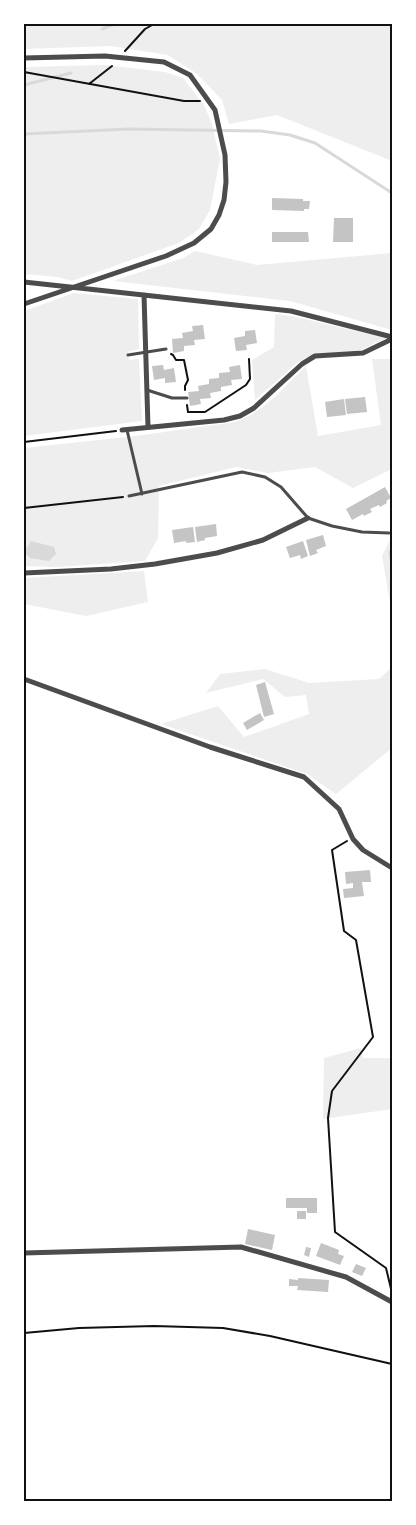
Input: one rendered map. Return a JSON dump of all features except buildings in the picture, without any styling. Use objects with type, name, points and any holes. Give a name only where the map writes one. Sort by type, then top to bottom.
[{"type":"street","points":[[24,58],[104,56],[164,62],[190,76],[210,100],[215,110],[225,155],[226,182],[224,200],[215,222],[203,237],[181,250],[24,304]]},
{"type":"street","points":[[24,282],[291,311],[392,338]]},
{"type":"street","points":[[144,295],[148,427]]},
{"type":"street","points":[[125,430],[224,420],[240,416],[254,408],[302,364],[315,356],[363,353],[392,338]]},
{"type":"street","points":[[24,573],[111,569],[217,553],[262,540],[308,518]]},
{"type":"street","points":[[24,679],[210,747],[304,777],[339,809],[353,839],[363,850],[392,868]]},
{"type":"street","points":[[24,1253],[241,1247],[346,1277],[392,1302]]},
{"type":"lane","points":[[128,355],[166,349]]},
{"type":"lane","points":[[146,390],[172,398],[187,398]]},
{"type":"lane","points":[[125,430],[142,494]]},
{"type":"lane","points":[[129,496],[242,472],[265,477],[281,487],[308,518],[332,526],[362,532],[389,533]]},
{"type":"path","points":[[89,84],[105,72],[145,29],[154,24]]},
{"type":"path","points":[[24,72],[50,76],[54,79],[184,101],[210,100]]},
{"type":"path","points":[[166,349],[176,360],[184,360],[188,380],[185,386],[188,412],[205,412],[246,386],[250,379],[249,359]]},
{"type":"path","points":[[24,442],[125,430]]},
{"type":"path","points":[[24,508],[129,496]]},
{"type":"path","points":[[348,840],[332,850],[344,931],[356,940],[372,1037],[362,1054],[332,1091],[328,1118],[335,1232],[386,1268],[392,1293]]},
{"type":"path","points":[[24,1333],[88,1328],[154,1326],[223,1328],[270,1336],[392,1364]]},
{"type":"shaded area","points":[[24,24],[392,24],[392,161],[277,115],[229,124],[222,100],[197,74],[168,55],[110,46],[24,49]]},
{"type":"shaded area","points":[[105,65],[165,72],[183,78],[204,105],[212,124],[220,159],[210,210],[199,229],[179,243],[72,281],[58,277],[24,274],[24,67]]},
{"type":"shaded area","points":[[195,251],[257,265],[392,253],[392,330],[290,301],[113,281],[183,258]]},
{"type":"shaded area","points":[[74,293],[138,299],[139,349],[128,352],[129,360],[139,359],[142,421],[24,436],[24,311]]},
{"type":"shaded area","points":[[275,314],[292,316],[386,338],[361,350],[314,355],[305,358],[255,400],[252,360],[274,347]]},
{"type":"shaded area","points":[[372,359],[392,359],[392,469],[353,488],[315,467],[268,473],[236,467],[159,486],[158,538],[145,561],[57,567],[24,566],[24,448],[136,436],[235,422],[264,406],[306,366],[318,436],[381,425]]},
{"type":"shaded area","points":[[392,536],[392,614],[382,556]]},
{"type":"shaded area","points":[[31,541],[54,547],[56,554],[49,561],[30,558],[24,552]]},
{"type":"shaded area","points":[[144,571],[148,602],[86,616],[24,604],[24,578]]},
{"type":"shaded area","points":[[392,667],[392,748],[336,794],[307,774],[161,724],[218,706],[244,737],[309,714],[306,695],[285,697],[263,679],[206,693],[220,674],[265,669],[309,683],[379,679]]},
{"type":"shaded area","points":[[361,1048],[363,1058],[392,1058],[392,1109],[323,1119],[324,1058]]},
{"type":"waterway","points":[[102,29],[115,24]]},
{"type":"waterway","points":[[24,85],[71,73]]},
{"type":"waterway","points":[[24,134],[128,129],[261,131],[290,135],[315,143],[392,193]]},
{"type":"waterway","points":[[390,552],[392,564]]}]
